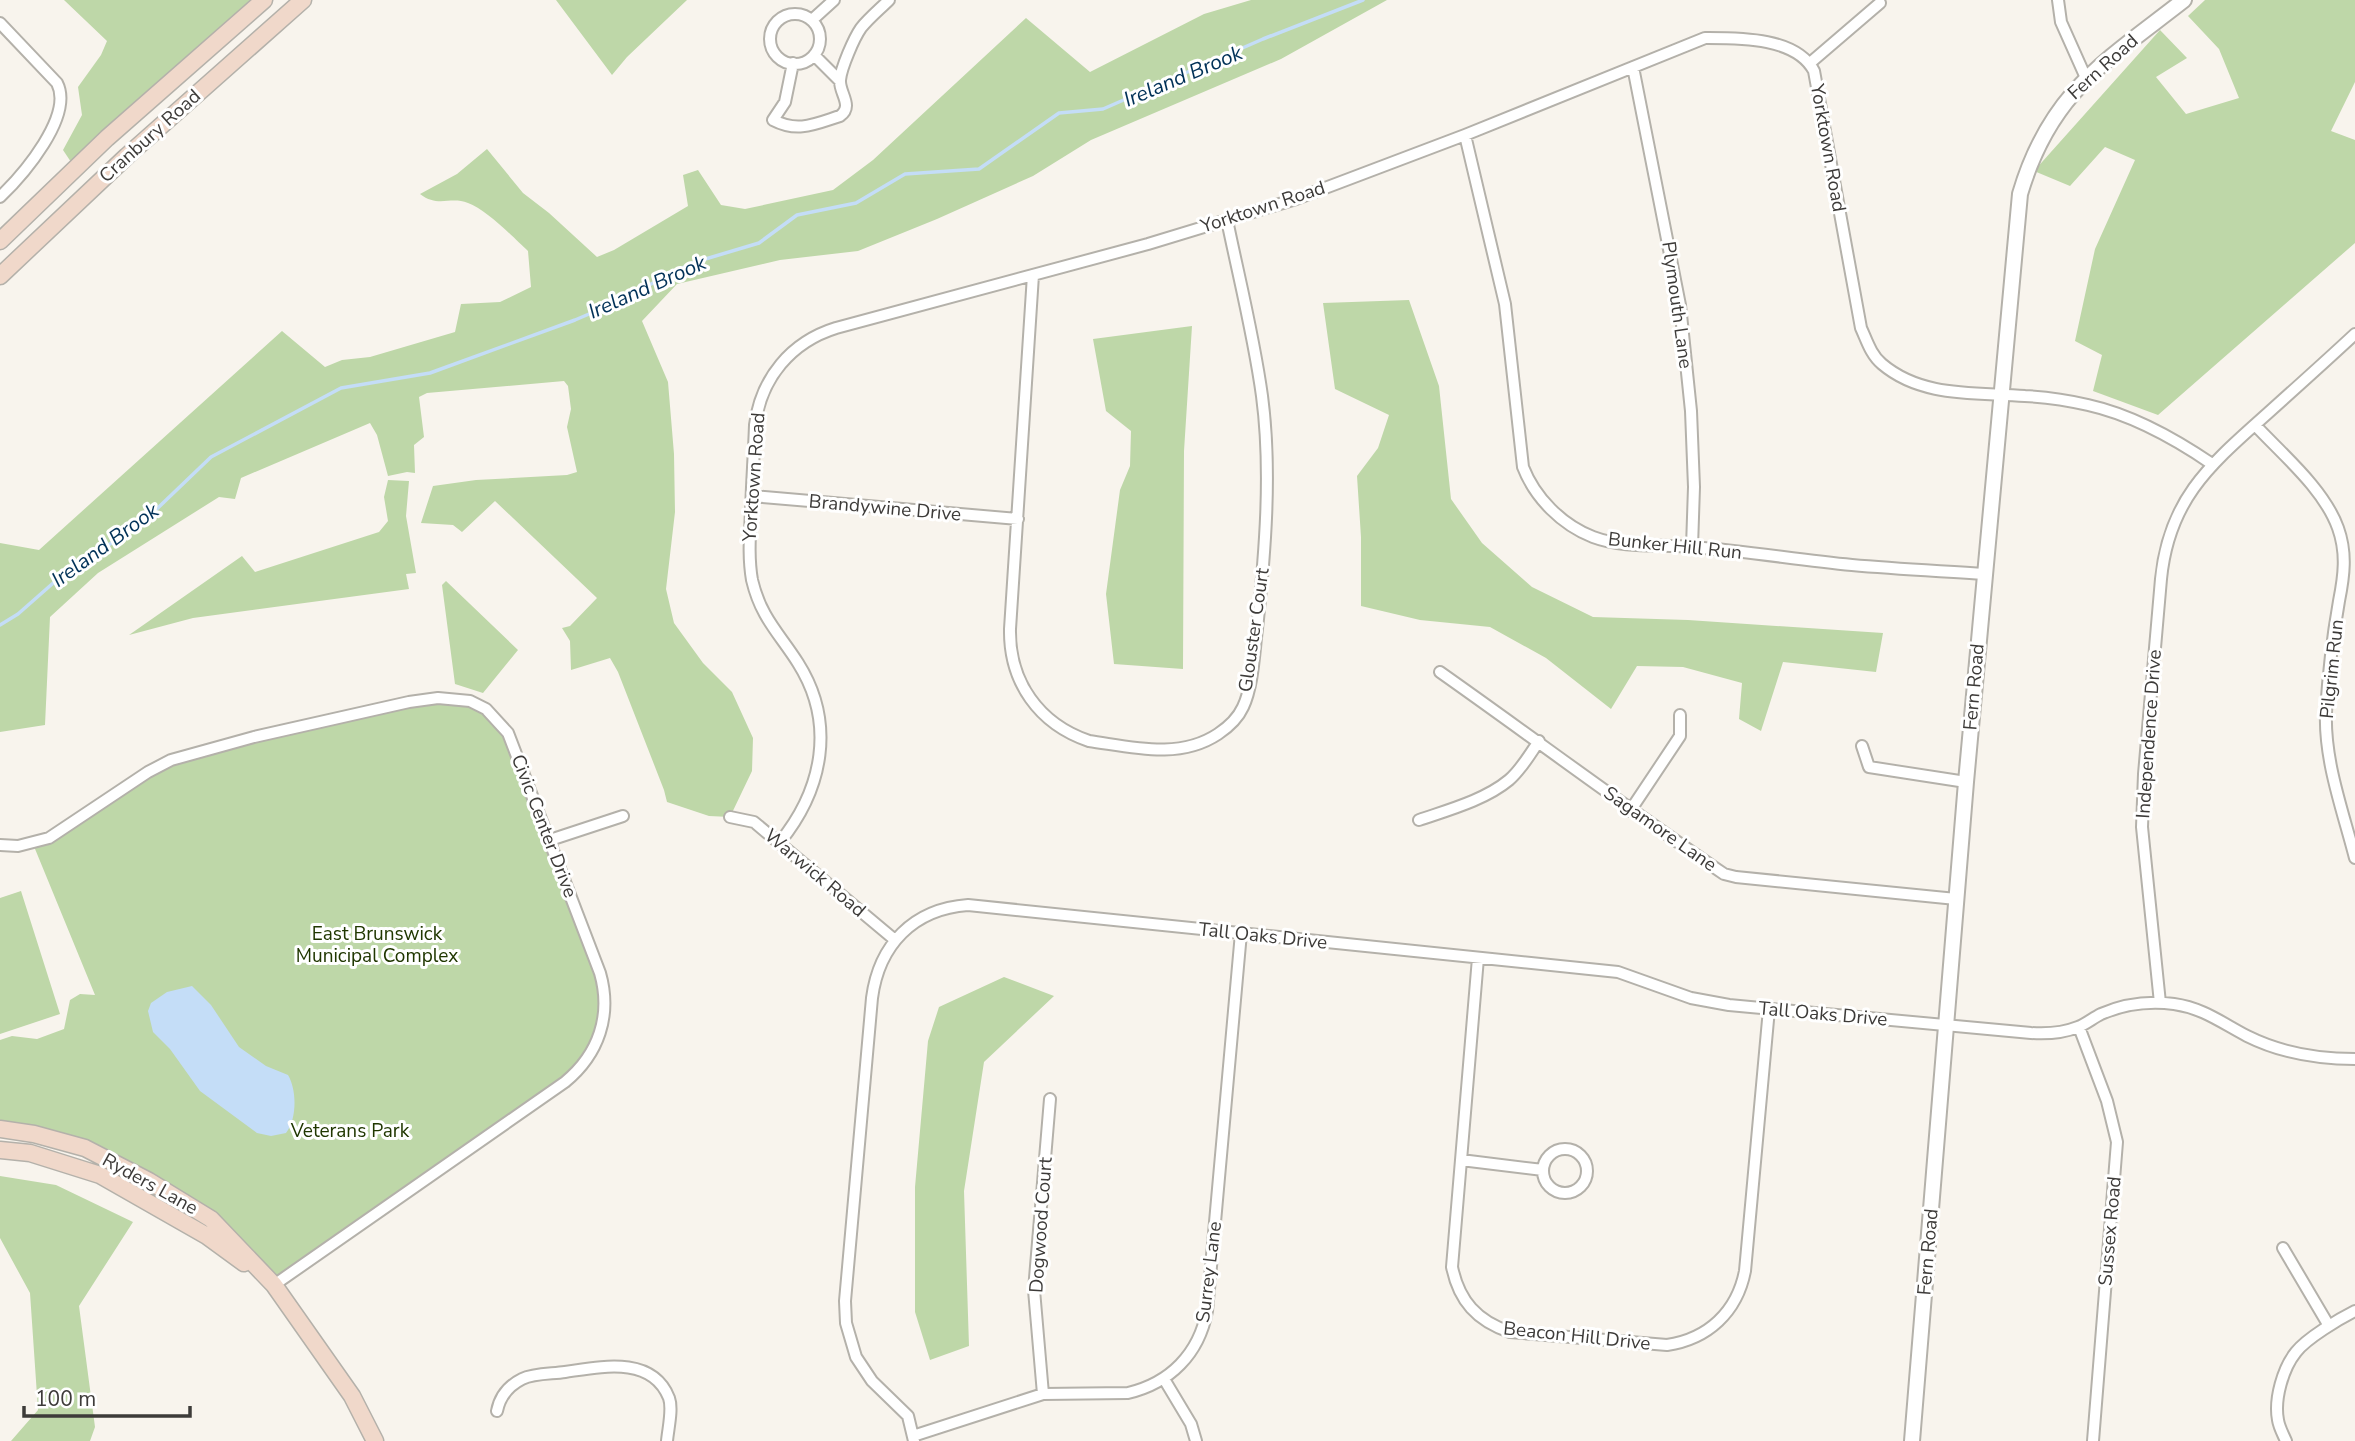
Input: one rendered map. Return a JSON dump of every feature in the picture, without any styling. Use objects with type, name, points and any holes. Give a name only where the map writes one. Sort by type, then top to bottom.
[{"type":"main road","name":"Cranbury Road","points":[[0,241],[107,138],[264,0]]},
{"type":"main road","name":"Cranbury Road","points":[[0,276],[127,156],[303,0]]},
{"type":"main road","name":"Ryders Lane","points":[[0,1129],[34,1134],[85,1148],[149,1181],[212,1219],[274,1285],[352,1396],[375,1441]]},
{"type":"main road","name":"Ryders Lane","points":[[0,1150],[30,1153],[100,1175],[207,1236],[274,1285]]},
{"type":"street","points":[[812,20],[834,0]]},
{"type":"street","points":[[840,81],[860,29],[889,0]]},
{"type":"street","points":[[2058,0],[2061,22],[2086,78]]},
{"type":"street","name":"Fern Road","points":[[1912,1441],[1966,782],[2020,194],[2036,147],[2062,104],[2086,78],[2184,0]]},
{"type":"street","points":[[1810,64],[1880,4]]},
{"type":"street","points":[[787,15],[804,16],[812,20],[819,33],[818,49],[814,55],[801,63],[793,64],[778,57],[773,50],[771,33],[774,25],[787,15]]},
{"type":"street","points":[[0,23],[57,83],[61,105],[56,124],[47,138],[0,197]]},
{"type":"street","name":"Yorktown Road","points":[[780,842],[803,811],[814,783],[820,753],[820,723],[807,679],[770,625],[757,596],[752,581],[749,549],[755,425],[759,405],[772,374],[795,349],[814,336],[835,328],[1033,275],[1296,199],[1465,135],[1705,38],[1746,38],[1775,44],[1805,57],[1814,71],[1861,328],[1872,354],[1882,365],[1922,386],[1942,391],[2056,398],[2090,405],[2123,415],[2164,434],[2211,464]]},
{"type":"street","points":[[793,64],[785,102],[773,120],[787,127],[805,127],[840,116],[847,105],[840,81],[814,55]]},
{"type":"street","name":"Plymouth Lane","points":[[1633,67],[1680,305],[1694,474],[1692,547]]},
{"type":"street","name":"Bunker Hill Run","points":[[1465,135],[1505,304],[1523,467],[1541,500],[1561,518],[1592,536],[1612,542],[1692,547],[1852,565],[1985,574]]},
{"type":"street","name":"Glouster Court","points":[[1033,275],[1010,629],[1011,651],[1017,674],[1026,694],[1049,720],[1068,733],[1089,741],[1160,750],[1181,749],[1200,744],[1216,735],[1243,707],[1253,666],[1264,542],[1266,460],[1262,397],[1227,220]]},
{"type":"street","name":"Independence Drive","points":[[2160,1003],[2142,827],[2162,568],[2168,540],[2178,513],[2197,481],[2211,464],[2355,334]]},
{"type":"street","name":"Pilgrim Run","points":[[2255,425],[2323,498],[2342,542],[2344,578],[2326,712],[2326,740],[2355,858]]},
{"type":"street","name":"Brandywine Drive","points":[[752,496],[1018,519]]},
{"type":"street","name":"Sagamore Lane","points":[[1440,672],[1539,741],[1630,811],[1724,874],[1956,899]]},
{"type":"street","name":"Civic Center Drive","points":[[0,845],[33,844],[49,838],[171,760],[254,737],[409,702],[438,698],[470,701],[486,709],[508,733],[603,983],[605,1012],[601,1032],[582,1066],[565,1082],[274,1285]]},
{"type":"street","points":[[1630,811],[1680,736],[1680,715]]},
{"type":"street","points":[[1419,820],[1456,807],[1509,780],[1539,741]]},
{"type":"street","points":[[1862,746],[1869,767],[1966,782]]},
{"type":"street","points":[[550,840],[623,816]]},
{"type":"street","name":"Warwick Road","points":[[730,817],[754,822],[895,940]]},
{"type":"street","name":"Tall Oaks Drive","points":[[914,1438],[908,1416],[872,1381],[856,1357],[849,1341],[845,1312],[874,984],[880,965],[895,940],[911,925],[947,908],[968,905],[1618,972],[1691,998],[1769,1009],[2043,1034],[2079,1027],[2118,1008],[2160,1003]]},
{"type":"street","name":"Surrey Lane","points":[[914,1438],[1043,1394],[1128,1393],[1149,1387],[1182,1364],[1194,1348],[1207,1311],[1241,933]]},
{"type":"street","name":"Beacon Hill Drive","points":[[1478,958],[1452,1267],[1461,1296],[1476,1315],[1488,1324],[1521,1334],[1658,1345],[1685,1342],[1701,1335],[1716,1325],[1728,1312],[1743,1280],[1769,1009]]},
{"type":"street","points":[[2160,1003],[2202,1011],[2248,1036],[2287,1052],[2329,1059],[2355,1059]]},
{"type":"street","name":"Sussex Road","points":[[2079,1027],[2108,1101],[2117,1142],[2093,1441]]},
{"type":"street","name":"Dogwood Court","points":[[1043,1394],[1034,1290],[1051,1098]]},
{"type":"street","points":[[1567,1148],[1580,1153],[1588,1172],[1583,1185],[1564,1193],[1546,1183],[1543,1170],[1548,1156],[1567,1148]]},
{"type":"street","points":[[1461,1160],[1543,1170]]},
{"type":"street","points":[[2283,1248],[2329,1326]]},
{"type":"street","points":[[2286,1441],[2278,1420],[2281,1382],[2296,1351],[2329,1326],[2355,1311]]},
{"type":"street","points":[[498,1411],[500,1399],[510,1387],[524,1378],[611,1366],[635,1368],[657,1379],[670,1400],[667,1441]]},
{"type":"street","points":[[1164,1378],[1191,1424],[1196,1441]]},
{"type":"green space","points":[[64,0],[253,0],[71,162],[63,150],[82,115],[78,87],[101,55],[107,41]]},
{"type":"green space","points":[[556,0],[687,0],[627,57],[612,75]]},
{"type":"green space","points":[[1251,0],[1387,0],[1281,59],[1091,140],[1033,176],[937,219],[858,251],[780,260],[677,284],[642,321],[668,382],[674,454],[675,512],[666,589],[674,623],[703,663],[732,692],[753,738],[752,771],[730,817],[709,816],[667,802],[618,672],[610,658],[571,670],[570,641],[562,628],[570,626],[597,598],[495,501],[462,532],[453,525],[421,523],[433,486],[577,472],[567,427],[571,409],[568,386],[564,381],[427,393],[419,397],[424,437],[414,445],[415,473],[388,476],[377,435],[370,423],[241,478],[235,499],[219,497],[98,573],[50,617],[45,725],[0,732],[0,543],[39,550],[282,331],[325,367],[342,360],[370,357],[455,332],[461,304],[500,302],[531,287],[528,251],[491,217],[462,201],[438,201],[420,194],[457,174],[487,149],[523,193],[597,257],[614,250],[688,206],[683,175],[698,170],[721,205],[745,209],[833,190],[873,160],[1026,18],[1090,72],[1204,14]]},
{"type":"green space","points":[[2205,0],[2355,0],[2355,82],[2331,131],[2355,140],[2355,243],[2158,415],[2093,391],[2102,355],[2075,341],[2095,249],[2135,160],[2105,147],[2070,186],[2034,171],[2160,30],[2187,58],[2156,77],[2186,114],[2239,98],[2219,49],[2188,16]]},
{"type":"green space","points":[[1409,300],[1439,386],[1451,499],[1482,543],[1532,587],[1593,617],[1688,620],[1883,633],[1876,672],[1783,662],[1761,731],[1739,719],[1742,683],[1683,667],[1637,666],[1611,709],[1546,658],[1490,627],[1420,620],[1361,606],[1361,537],[1357,476],[1378,448],[1389,415],[1335,389],[1323,303]]},
{"type":"green space","points":[[1192,326],[1184,451],[1183,669],[1114,664],[1106,594],[1120,490],[1130,466],[1131,431],[1106,411],[1093,339]]},
{"type":"green space","points":[[388,480],[409,481],[406,516],[416,573],[406,574],[409,589],[193,618],[129,635],[242,556],[255,572],[379,532],[388,521],[384,497]]},
{"type":"green space","points":[[446,581],[518,650],[483,693],[455,684],[442,585]]},
{"type":"green space","name":"East Brunswick Municipal Complex","points":[[457,698],[498,720],[600,973],[605,1012],[582,1066],[274,1285],[212,1219],[85,1148],[0,1129],[0,1040],[12,1036],[37,1039],[64,1029],[70,1000],[80,994],[95,995],[33,844],[148,772],[254,737]]},
{"type":"green space","points":[[21,891],[60,1014],[0,1034],[0,898]]},
{"type":"green space","points":[[1004,977],[1054,996],[984,1062],[964,1191],[969,1346],[930,1360],[915,1312],[915,1187],[928,1041],[939,1007]]},
{"type":"green space","points":[[0,1176],[56,1185],[133,1222],[79,1306],[95,1427],[90,1441],[11,1441],[38,1410],[30,1293],[0,1238]]},
{"type":"water","points":[[192,986],[211,1005],[239,1047],[266,1066],[288,1075],[293,1088],[294,1104],[292,1120],[286,1133],[271,1136],[257,1133],[200,1091],[170,1049],[153,1032],[148,1011],[151,1003],[167,992]]},
{"type":"waterway","name":"Ireland Brook","points":[[0,625],[18,614],[68,570],[139,526],[211,457],[341,388],[430,373],[575,320],[692,263],[759,243],[797,215],[856,203],[905,174],[979,169],[1059,113],[1103,109],[1263,39],[1363,0]]},
{"type":"park label","name":"Veterans Park","points":[[350,1131]]}]
